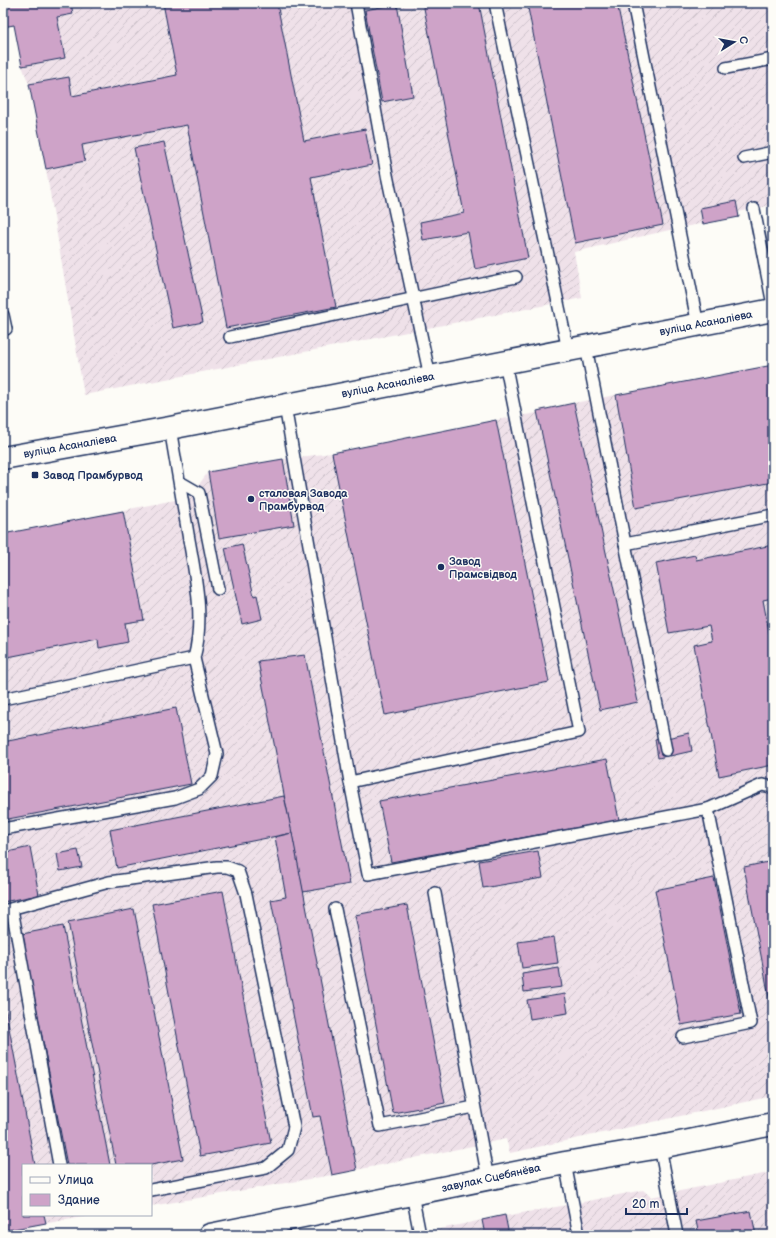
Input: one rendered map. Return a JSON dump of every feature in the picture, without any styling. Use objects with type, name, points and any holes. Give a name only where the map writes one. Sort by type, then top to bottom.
[{"type":"street","name":"вуліца Асаналіева","points":[[3,458],[285,406],[773,310]]},
{"type":"street","name":"завулак Сцебянёва","points":[[210,1235],[280,1228],[412,1194],[565,1163],[660,1147],[773,1124]]},
{"type":"lane","points":[[356,3],[387,175],[430,377]]},
{"type":"lane","points":[[495,3],[625,544],[666,750]]},
{"type":"lane","points":[[633,3],[698,325]]},
{"type":"lane","points":[[726,68],[773,58]]},
{"type":"lane","points":[[744,158],[773,152]]},
{"type":"lane","points":[[754,209],[773,306]]},
{"type":"lane","points":[[230,337],[516,277]]},
{"type":"lane","points":[[3,315],[6,329]]},
{"type":"lane","points":[[350,782],[579,732],[505,362]]},
{"type":"lane","points":[[285,406],[350,782],[368,874],[708,809],[762,785],[773,787]]},
{"type":"lane","points":[[3,829],[175,798],[199,789],[212,776],[217,754],[194,658],[198,644],[199,614],[195,574],[170,428]]},
{"type":"lane","points":[[180,482],[199,493],[218,589]]},
{"type":"lane","points":[[625,544],[773,514]]},
{"type":"lane","points":[[3,699],[194,658]]},
{"type":"lane","points":[[683,1036],[751,1023],[708,809]]},
{"type":"lane","points":[[59,1164],[8,910],[109,882],[217,867],[227,867],[238,871],[246,894],[294,1127],[288,1150],[266,1168],[152,1190]]},
{"type":"lane","points":[[434,893],[488,1179]]},
{"type":"lane","points":[[335,909],[380,1126],[474,1107]]},
{"type":"lane","points":[[660,1147],[677,1235]]},
{"type":"lane","points":[[565,1163],[579,1235]]},
{"type":"lane","points":[[412,1194],[420,1235]]},
{"type":"shaded area","points":[[3,3],[773,3],[773,205],[738,212],[739,217],[678,228],[574,252],[582,298],[84,395],[46,169],[29,84],[22,66],[14,25],[3,27]]},
{"type":"shaded area","points":[[773,365],[773,1096],[510,1153],[506,1139],[332,1175],[152,1206],[152,1164],[22,1164],[22,1216],[88,1216],[3,1231],[3,534],[190,497],[208,472],[283,459],[332,453],[537,413],[537,411]]},
{"type":"shaded area","points":[[773,1172],[773,1235],[412,1235],[482,1220],[643,1190],[651,1197]]},
{"type":"building","points":[[3,3],[71,3],[73,14],[57,17],[65,58],[22,66],[14,25],[3,27]]},
{"type":"building","points":[[163,3],[277,3],[304,141],[365,129],[372,165],[311,177],[336,307],[226,328],[187,125],[82,145],[85,161],[46,169],[29,84],[69,77],[72,96],[177,75]]},
{"type":"building","points":[[423,3],[479,3],[528,258],[475,269],[468,232],[423,240],[420,222],[464,213]]},
{"type":"building","points":[[527,3],[617,3],[663,225],[575,243]]},
{"type":"building","points":[[397,4],[413,96],[382,102],[365,10]]},
{"type":"building","points":[[164,142],[203,322],[173,328],[134,148]]},
{"type":"building","points":[[736,201],[739,217],[703,224],[700,208]]},
{"type":"building","points":[[773,365],[773,482],[636,508],[616,395]]},
{"type":"building","points":[[574,403],[638,702],[600,710],[537,411]]},
{"type":"building","name":"Завод Прамсвідвод","points":[[496,420],[549,682],[385,715],[332,453]]},
{"type":"building","name":"сталовая Завода Прамбурвод","points":[[283,459],[294,525],[219,538],[208,472]]},
{"type":"building","points":[[123,511],[144,620],[125,623],[128,642],[99,648],[98,639],[3,658],[3,534]]},
{"type":"building","points":[[242,544],[254,596],[257,595],[262,619],[242,624],[225,548]]},
{"type":"building","points":[[773,545],[773,598],[763,600],[773,653],[773,765],[719,776],[694,645],[712,641],[709,626],[669,633],[656,563],[695,555],[696,560]]},
{"type":"building","points":[[305,655],[350,884],[303,892],[258,661]]},
{"type":"building","points":[[176,708],[191,784],[3,820],[3,742]]},
{"type":"building","points":[[689,733],[692,751],[670,756],[667,738]]},
{"type":"building","points":[[663,737],[667,756],[658,758],[655,739]]},
{"type":"building","points":[[607,759],[619,820],[391,862],[379,801]]},
{"type":"building","points":[[284,796],[292,833],[117,868],[110,830]]},
{"type":"building","points":[[292,833],[357,1170],[332,1175],[320,1116],[313,1117],[271,900],[286,897],[275,837]]},
{"type":"building","points":[[30,847],[39,895],[3,902],[3,853]]},
{"type":"building","points":[[78,850],[82,867],[60,871],[57,854]]},
{"type":"building","points":[[538,851],[543,878],[483,888],[479,861]]},
{"type":"building","points":[[773,861],[773,1018],[744,867]]},
{"type":"building","points":[[714,878],[741,1014],[681,1025],[655,890]]},
{"type":"building","points":[[223,891],[271,1143],[200,1156],[152,904]]},
{"type":"building","points":[[407,905],[445,1103],[393,1113],[355,915]]},
{"type":"building","points":[[134,909],[183,1159],[152,1165],[116,1164],[68,922]]},
{"type":"building","points":[[63,926],[110,1164],[67,1164],[22,934]]},
{"type":"building","points":[[554,937],[558,963],[522,968],[518,942]]},
{"type":"building","points":[[559,968],[562,987],[524,992],[522,974]]},
{"type":"building","points":[[565,994],[568,1013],[530,1019],[527,1000]]},
{"type":"building","points":[[3,996],[35,1164],[22,1164],[22,1216],[44,1216],[46,1223],[3,1231]]},
{"type":"building","points":[[751,1211],[756,1235],[699,1235],[696,1221]]},
{"type":"building","points":[[505,1215],[509,1235],[485,1235],[482,1220]]},
{"type":"place","name":"Завод Прамбурвод","points":[[35,475]]},
{"type":"place","name":"сталовая Завода Прамбурвод","points":[[251,499]]},
{"type":"place","name":"Завод Прамсвідвод","points":[[441,567]]}]
